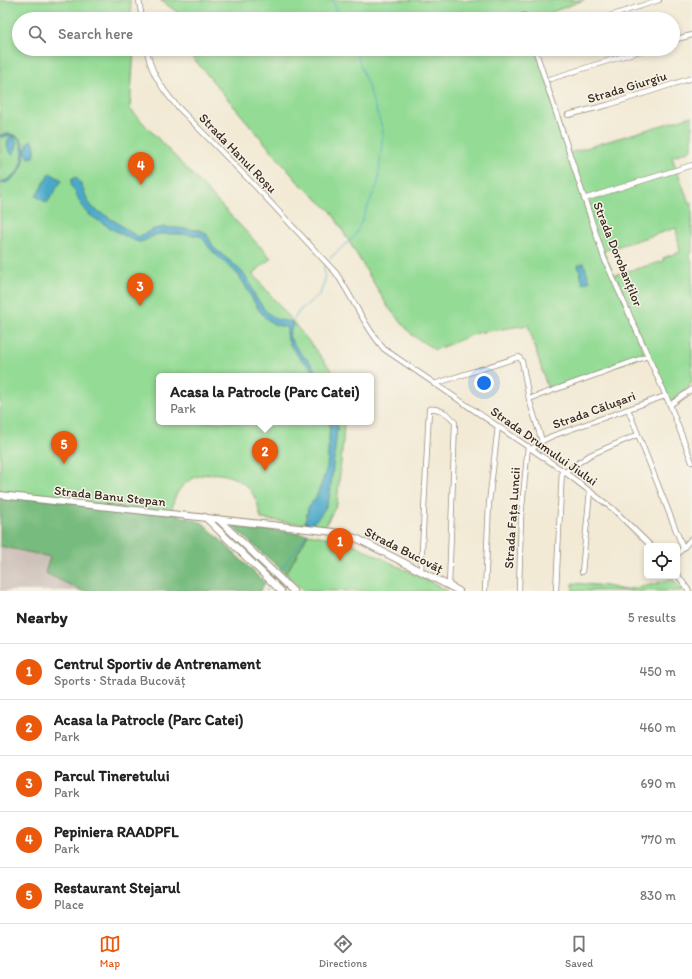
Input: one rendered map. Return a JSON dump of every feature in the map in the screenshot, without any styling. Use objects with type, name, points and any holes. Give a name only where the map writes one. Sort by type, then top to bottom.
[{"type":"main road","name":"Strada Banu Stepan","points":[[0,494],[218,519]]},
{"type":"main road","points":[[205,517],[281,591]]},
{"type":"main road","points":[[218,519],[293,591]]},
{"type":"main road","name":"Strada Bucovăț","points":[[218,519],[342,534],[358,539],[459,591]]},
{"type":"street","points":[[140,0],[141,12]]},
{"type":"street","points":[[622,12],[659,0]]},
{"type":"street","points":[[680,38],[692,34]]},
{"type":"street","name":"Strada Hanul Roșu","points":[[148,56],[159,81],[176,105],[256,187],[327,264]]},
{"type":"street","name":"Strada Dorobanților","points":[[537,56],[604,258],[670,405],[692,462]]},
{"type":"street","points":[[550,79],[624,56]]},
{"type":"street","name":"Strada Giurgiu","points":[[568,115],[608,105],[692,78]]},
{"type":"street","points":[[584,199],[692,165]]},
{"type":"street","name":"Strada Drumului Jiului","points":[[327,264],[336,273],[364,323],[384,349],[564,471],[613,509],[648,543]]},
{"type":"street","points":[[529,399],[648,356]]},
{"type":"street","points":[[434,384],[517,357],[520,358],[522,360],[529,399],[542,441]]},
{"type":"street","points":[[670,405],[692,389]]},
{"type":"street","name":"Strada Călușari","points":[[530,447],[542,441],[665,396]]},
{"type":"street","points":[[421,571],[429,409],[434,408],[448,415],[455,423],[449,586]]},
{"type":"street","points":[[628,409],[683,548]]},
{"type":"street","points":[[485,591],[489,503],[498,426]]},
{"type":"street","points":[[556,591],[564,471],[590,455],[638,435]]},
{"type":"street","name":"Strada Fața Luncii","points":[[519,591],[521,517],[530,447]]},
{"type":"street","points":[[582,572],[590,491]]},
{"type":"street","points":[[680,552],[692,538]]},
{"type":"street","points":[[680,578],[689,591]]},
{"type":"shaded area","points":[[0,546],[51,557],[45,574],[82,591],[0,591]]},
{"type":"green space","points":[[0,0],[130,0],[131,12],[12,12],[12,56],[134,56],[130,109],[271,258],[253,274],[307,339],[332,373],[156,373],[156,425],[344,425],[337,504],[325,526],[315,528],[303,524],[261,519],[257,504],[250,490],[232,477],[222,474],[201,475],[182,486],[174,500],[172,513],[0,495]]},
{"type":"green space","points":[[160,0],[584,0],[552,12],[176,11]]},
{"type":"green space","points":[[193,56],[539,56],[569,153],[692,116],[692,149],[672,157],[689,203],[692,202],[692,253],[689,254],[692,261],[692,383],[670,402],[618,287],[645,355],[548,390],[528,325],[477,333],[435,350],[412,335],[388,307],[331,211],[297,181]],"holes":[[[676,228],[680,252],[663,258],[664,261],[614,275],[603,251]]]},
{"type":"green space","points":[[0,495],[172,513],[203,523],[265,583],[260,591],[82,591],[45,573],[50,557],[0,546]]},
{"type":"green space","points":[[239,524],[242,527],[308,534],[286,574],[235,529],[233,526]]},
{"type":"green space","points":[[308,534],[347,541],[448,591],[304,591],[286,574]]},
{"type":"green space","points":[[673,579],[682,591],[573,591],[573,583],[606,586],[624,590]]},
{"type":"water","points":[[5,134],[15,135],[21,140],[25,157],[17,174],[10,181],[0,184],[0,182],[13,177],[17,172],[23,153],[19,139],[12,135],[1,137],[0,135]]},
{"type":"water","points":[[13,136],[17,144],[14,153],[12,154],[7,144],[8,139]]},
{"type":"water","points":[[31,140],[35,146],[35,153],[34,157],[29,158],[25,151],[29,141]]},
{"type":"water","points":[[50,173],[62,180],[47,203],[36,196]]},
{"type":"water","points":[[76,177],[93,208],[138,237],[154,229],[164,227],[199,230],[206,233],[214,248],[245,275],[255,296],[265,310],[275,319],[292,322],[293,324],[289,336],[301,354],[311,363],[316,373],[312,373],[310,367],[291,347],[287,337],[287,328],[274,324],[266,319],[257,308],[239,276],[212,251],[201,237],[159,234],[143,241],[135,241],[89,215],[82,206],[71,186],[72,179]]},
{"type":"water","points":[[584,263],[590,281],[583,284],[578,265]]},
{"type":"water","points":[[330,425],[338,425],[328,503],[318,518],[312,524],[308,524],[305,522],[308,508],[316,497],[327,467]]},
{"type":"waterway","points":[[332,0],[338,12]]},
{"type":"waterway","points":[[328,260],[355,236],[378,183],[383,130],[357,56]]},
{"type":"waterway","points":[[292,322],[300,310],[320,294],[325,280],[324,265]]},
{"type":"waterway","points":[[281,570],[306,535]]},
{"type":"place","name":"Pepiniera RAADPFL","points":[[141,185]]},
{"type":"place","name":"Parcul Tineretului","points":[[140,306]]},
{"type":"place","name":"Restaurant Stejarul","points":[[64,464]]},
{"type":"place","name":"Acasa la Patrocle (Parc Catei)","points":[[265,471]]},
{"type":"place","name":"Centrul Sportiv de Antrenament","points":[[340,561]]}]
